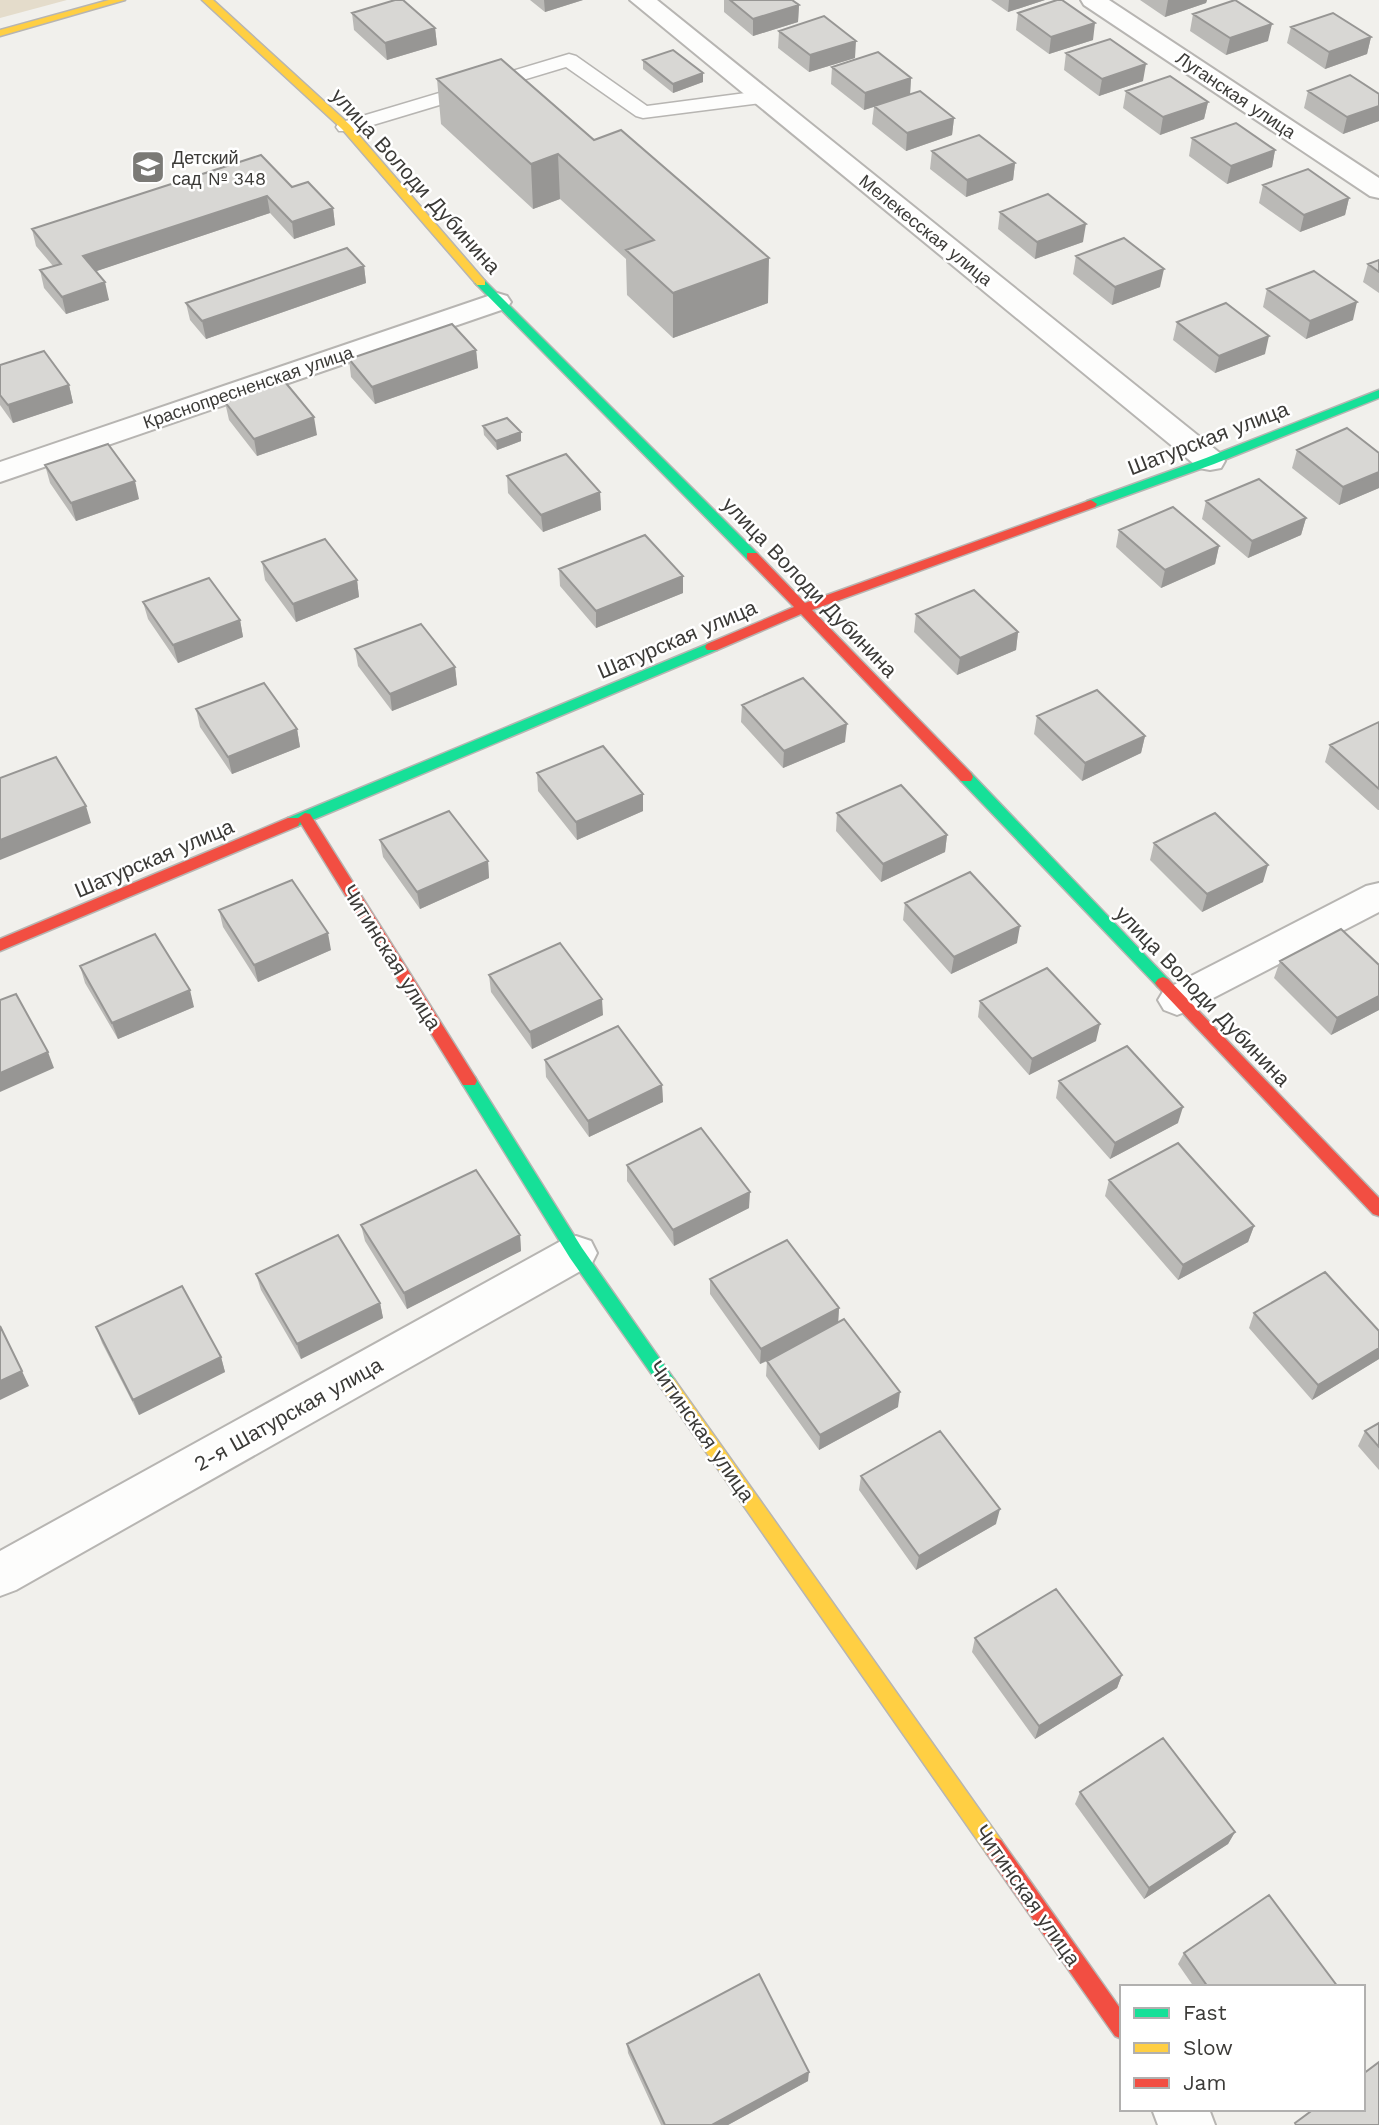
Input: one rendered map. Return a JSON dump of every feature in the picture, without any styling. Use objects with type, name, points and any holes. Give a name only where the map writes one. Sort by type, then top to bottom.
[{"type":"street","points":[[0,33],[120,0]]},
{"type":"street","name":"улица Володи Дубинина","points":[[207,0],[346,127],[497,302],[804,608],[1379,1209]]},
{"type":"street","name":"Мелекесская улица","points":[[642,0],[1210,461]]},
{"type":"street","name":"Луганская улица","points":[[1093,0],[1379,190]]},
{"type":"street","name":"Краснопресненская улица","points":[[0,472],[497,302]]},
{"type":"street","name":"Шатурская улица","points":[[0,945],[804,608],[1210,461],[1379,394]]},
{"type":"street","name":"Читинская улица","points":[[305,818],[576,1253],[1120,2026]]},
{"type":"street","points":[[1177,1000],[1379,896]]},
{"type":"street","name":"2-я Шатурская улица","points":[[0,1575],[576,1253]]},
{"type":"lane","points":[[346,127],[569,60],[643,112],[761,97]]},
{"type":"shaded area","points":[[0,0],[67,0],[0,18]]},
{"type":"building","points":[[403,0],[435,28],[385,43],[352,13]]},
{"type":"building","points":[[730,0],[792,0],[799,5],[753,19]]},
{"type":"building","points":[[1062,0],[1095,23],[1051,37],[1018,13]]},
{"type":"building","points":[[1235,0],[1272,24],[1230,38],[1193,14]]},
{"type":"building","points":[[1333,13],[1371,37],[1329,52],[1291,27]]},
{"type":"building","points":[[824,16],[856,41],[810,55],[779,31]]},
{"type":"building","points":[[1110,39],[1146,64],[1102,79],[1066,53]]},
{"type":"building","points":[[673,50],[703,73],[673,84],[643,60]]},
{"type":"building","points":[[878,52],[911,78],[865,93],[832,67]]},
{"type":"building","points":[[501,59],[594,140],[621,130],[769,258],[673,293],[626,250],[654,240],[558,154],[531,164],[437,79]]},
{"type":"building","points":[[1350,75],[1379,94],[1379,106],[1347,117],[1308,91]]},
{"type":"building","points":[[1170,76],[1208,102],[1163,117],[1126,91]]},
{"type":"building","points":[[920,91],[954,118],[907,133],[874,106]]},
{"type":"building","points":[[1236,123],[1275,150],[1231,166],[1192,138]]},
{"type":"building","points":[[979,135],[1015,163],[967,180],[932,151]]},
{"type":"building","points":[[261,155],[292,187],[308,182],[333,208],[292,222],[267,196],[83,256],[105,282],[62,297],[40,270],[61,264],[32,229]]},
{"type":"building","points":[[1308,169],[1349,198],[1304,215],[1263,185]]},
{"type":"building","points":[[1048,194],[1086,224],[1037,242],[1000,212]]},
{"type":"building","points":[[1124,238],[1164,269],[1115,287],[1076,256]]},
{"type":"building","points":[[347,248],[364,266],[202,321],[186,303]]},
{"type":"building","points":[[1379,260],[1379,272],[1368,264]]},
{"type":"building","points":[[1314,271],[1357,302],[1310,321],[1267,289]]},
{"type":"building","points":[[1226,303],[1269,336],[1219,356],[1177,322]]},
{"type":"building","points":[[452,324],[476,350],[372,387],[349,359]]},
{"type":"building","points":[[44,351],[69,385],[8,405],[0,395],[0,365]]},
{"type":"building","points":[[285,382],[314,417],[254,439],[225,402]]},
{"type":"building","points":[[507,418],[521,432],[496,441],[483,426]]},
{"type":"building","points":[[1347,428],[1379,453],[1379,472],[1343,487],[1297,450]]},
{"type":"building","points":[[108,444],[135,481],[71,503],[45,465]]},
{"type":"building","points":[[566,454],[600,492],[541,515],[507,476]]},
{"type":"building","points":[[1259,479],[1306,518],[1252,541],[1206,501]]},
{"type":"building","points":[[1173,507],[1219,546],[1165,570],[1119,530]]},
{"type":"building","points":[[645,535],[683,576],[596,611],[559,569]]},
{"type":"building","points":[[325,539],[357,580],[293,604],[262,562]]},
{"type":"building","points":[[209,578],[240,620],[173,645],[143,602]]},
{"type":"building","points":[[974,590],[1018,632],[960,658],[916,614]]},
{"type":"building","points":[[421,624],[455,667],[390,694],[355,649]]},
{"type":"building","points":[[803,678],[847,724],[784,751],[742,705]]},
{"type":"building","points":[[264,683],[297,729],[228,757],[196,709]]},
{"type":"building","points":[[1097,690],[1145,736],[1085,763],[1037,716]]},
{"type":"building","points":[[1379,722],[1379,789],[1330,745]]},
{"type":"building","points":[[603,746],[643,794],[576,822],[537,773]]},
{"type":"building","points":[[56,757],[86,806],[0,840],[0,778]]},
{"type":"building","points":[[901,785],[947,835],[883,864],[837,813]]},
{"type":"building","points":[[449,811],[488,861],[417,892],[380,840]]},
{"type":"building","points":[[1215,813],[1268,865],[1207,894],[1154,843]]},
{"type":"building","points":[[970,872],[1020,926],[954,957],[905,903]]},
{"type":"building","points":[[292,880],[328,933],[254,965],[219,910]]},
{"type":"building","points":[[1341,929],[1379,965],[1379,996],[1337,1018],[1280,961]]},
{"type":"building","points":[[155,934],[190,990],[112,1023],[80,966]]},
{"type":"building","points":[[560,943],[602,999],[530,1032],[489,975]]},
{"type":"building","points":[[1047,968],[1100,1024],[1032,1059],[980,1001]]},
{"type":"building","points":[[16,994],[48,1052],[0,1073],[0,1000]]},
{"type":"building","points":[[618,1026],[662,1085],[588,1121],[545,1060]]},
{"type":"building","points":[[1127,1046],[1183,1107],[1115,1143],[1059,1081]]},
{"type":"building","points":[[701,1128],[750,1192],[673,1230],[627,1165]]},
{"type":"building","points":[[1178,1143],[1254,1226],[1183,1265],[1109,1180]]},
{"type":"building","points":[[476,1170],[520,1235],[404,1293],[361,1225]]},
{"type":"building","points":[[338,1235],[380,1303],[297,1344],[256,1274]]},
{"type":"building","points":[[787,1240],[839,1308],[761,1349],[710,1279]]},
{"type":"building","points":[[1325,1272],[1379,1331],[1379,1348],[1318,1385],[1254,1313]]},
{"type":"building","points":[[182,1286],[221,1357],[133,1400],[96,1327]]},
{"type":"building","points":[[844,1319],[900,1392],[820,1435],[767,1361]]},
{"type":"building","points":[[0,1326],[22,1371],[0,1381]]},
{"type":"building","points":[[1379,1423],[1379,1447],[1365,1431]]},
{"type":"building","points":[[940,1431],[1000,1509],[919,1556],[861,1476]]},
{"type":"building","points":[[1056,1589],[1122,1675],[1039,1726],[975,1638]]},
{"type":"building","points":[[1163,1738],[1235,1832],[1149,1888],[1080,1792]]},
{"type":"building","points":[[1269,1895],[1336,1985],[1207,1985],[1184,1953]]},
{"type":"building","points":[[759,1974],[809,2072],[712,2125],[665,2125],[627,2044]]},
{"type":"building","points":[[1379,2062],[1379,2125],[1296,2125],[1295,2123],[1311,2111],[1365,2111],[1365,2072]]},
{"type":"traffic: fast","points":[[481,283],[752,556]]},
{"type":"traffic: fast","points":[[1091,504],[1210,461],[1379,394]]},
{"type":"traffic: fast","points":[[293,822],[712,647]]},
{"type":"traffic: fast","points":[[966,777],[1163,983]]},
{"type":"traffic: fast","points":[[469,1081],[576,1253],[668,1384]]},
{"type":"traffic: slow","points":[[0,33],[120,0]]},
{"type":"traffic: slow","points":[[207,0],[346,127],[481,283]]},
{"type":"traffic: slow","points":[[668,1384],[994,1847]]},
{"type":"traffic: jam","points":[[712,647],[804,608],[1091,504]]},
{"type":"traffic: jam","points":[[752,556],[966,777]]},
{"type":"traffic: jam","points":[[305,818],[469,1081]]},
{"type":"traffic: jam","points":[[0,945],[293,822]]},
{"type":"traffic: jam","points":[[1163,983],[1379,1209]]},
{"type":"traffic: jam","points":[[994,1847],[1120,2026]]},
{"type":"place","name":"Детский сад № 348","points":[[148,167]]}]
